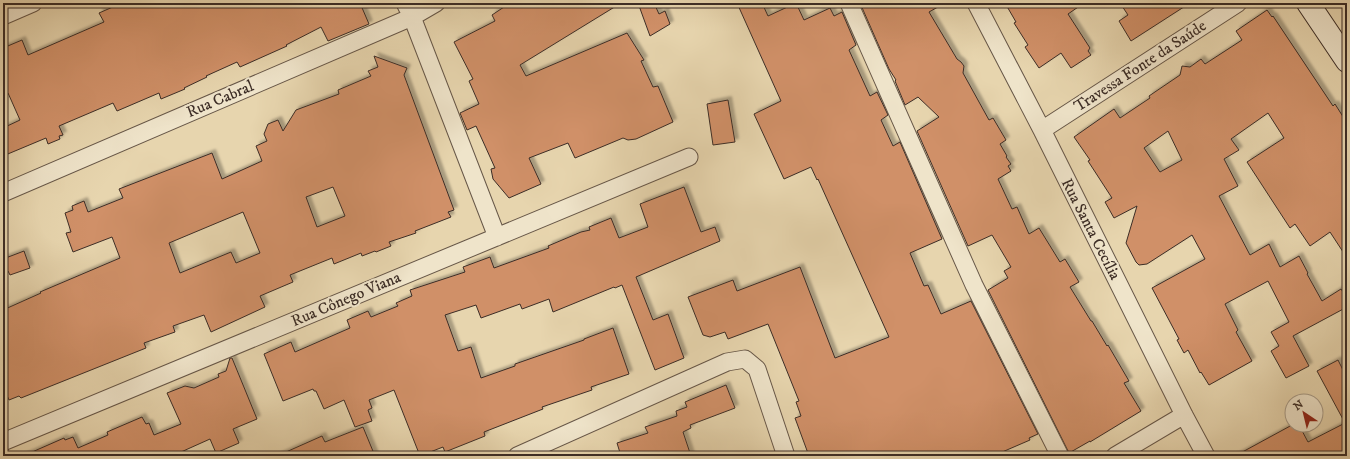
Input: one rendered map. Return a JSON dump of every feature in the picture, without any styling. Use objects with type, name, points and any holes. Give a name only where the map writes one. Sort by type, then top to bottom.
[{"type":"street","points":[[3,16],[33,3]]},
{"type":"street","name":"Rua Cabral","points":[[3,193],[408,10],[436,3]]},
{"type":"street","points":[[849,3],[974,286],[1060,456]]},
{"type":"street","name":"Rua Santa Cecília","points":[[976,3],[1042,130],[1184,415],[1206,456]]},
{"type":"street","name":"Travessa Fonte da Saúde","points":[[1042,130],[1238,3]]},
{"type":"street","points":[[1308,3],[1347,61]]},
{"type":"street","points":[[408,10],[497,237]]},
{"type":"street","name":"Rua Cônego Viana","points":[[3,442],[690,157]]},
{"type":"street","points":[[517,456],[727,362],[745,359],[757,369],[786,456]]},
{"type":"street","points":[[1115,456],[1184,415]]},
{"type":"building","points":[[122,3],[360,3],[369,24],[328,41],[321,27],[286,45],[287,46],[240,67],[237,62],[206,76],[207,77],[184,88],[185,89],[161,99],[159,93],[117,111],[113,103],[59,126],[63,135],[59,136],[60,139],[48,144],[46,138],[3,156],[3,128],[20,120],[8,93],[3,95],[3,48],[22,40],[28,55],[104,22],[99,13]]},
{"type":"building","points":[[510,3],[621,3],[520,65],[526,76],[627,33],[644,60],[641,61],[653,87],[658,86],[673,122],[636,139],[628,140],[623,138],[575,158],[568,143],[529,158],[541,184],[509,198],[493,179],[491,169],[495,168],[476,126],[467,130],[460,113],[479,104],[469,81],[473,79],[454,42],[495,21],[492,15]]},
{"type":"building","points":[[638,3],[654,3],[659,14],[665,11],[670,24],[650,36]]},
{"type":"building","points":[[737,3],[762,3],[768,16],[796,3],[804,20],[830,8],[834,16],[842,12],[856,45],[849,50],[870,96],[877,92],[888,115],[881,120],[893,146],[900,142],[942,239],[910,253],[924,286],[928,285],[941,314],[971,301],[1038,434],[1029,438],[1030,440],[993,456],[809,456],[795,418],[801,416],[796,402],[799,401],[768,324],[728,339],[725,332],[710,337],[703,335],[688,297],[733,280],[737,291],[800,267],[835,358],[889,337],[818,179],[817,180],[811,167],[784,179],[754,114],[781,101]]},
{"type":"building","points":[[860,3],[945,3],[929,12],[957,59],[964,66],[963,73],[989,120],[993,118],[1006,140],[1000,144],[1011,164],[1008,166],[1011,171],[998,179],[1012,209],[1017,207],[1029,234],[1039,228],[1060,262],[1065,259],[1079,282],[1070,287],[1107,346],[1108,345],[1129,381],[1124,383],[1141,411],[1069,453],[988,290],[1008,278],[1004,271],[1011,267],[992,235],[968,246],[917,131],[939,117],[918,97],[905,105],[895,81],[896,80],[889,69]]},
{"type":"building","points":[[1005,3],[1084,3],[1068,14],[1090,48],[1088,51],[1091,55],[1071,68],[1061,53],[1039,68],[1025,47],[1028,45],[1014,23],[1016,22]]},
{"type":"building","points":[[1120,3],[1190,3],[1131,41],[1119,21],[1128,15]]},
{"type":"building","points":[[1267,10],[1272,17],[1273,16],[1333,106],[1335,104],[1347,123],[1347,258],[1330,232],[1310,246],[1295,224],[1290,228],[1247,162],[1284,138],[1268,113],[1231,139],[1239,150],[1224,159],[1238,186],[1219,196],[1250,255],[1269,244],[1280,267],[1299,256],[1322,301],[1341,289],[1347,298],[1347,307],[1293,336],[1309,366],[1286,378],[1271,351],[1279,346],[1271,332],[1289,322],[1268,281],[1225,304],[1238,330],[1236,332],[1252,361],[1209,385],[1201,372],[1200,373],[1188,350],[1184,353],[1177,340],[1179,339],[1152,288],[1205,259],[1192,235],[1147,264],[1139,265],[1126,243],[1137,206],[1114,218],[1105,202],[1112,198],[1088,161],[1090,160],[1074,137],[1114,109],[1120,118],[1150,98],[1149,96],[1180,75],[1182,66],[1190,67],[1201,59],[1205,64],[1242,40],[1236,31]],"holes":[[[1168,131],[1182,160],[1160,172],[1144,148]]]},
{"type":"building","points":[[374,56],[407,68],[404,75],[454,210],[448,212],[451,217],[415,231],[416,233],[389,242],[391,246],[376,252],[375,251],[362,256],[361,253],[334,264],[332,258],[290,275],[293,282],[260,296],[265,307],[211,332],[204,315],[173,326],[175,332],[144,343],[146,348],[21,398],[19,396],[9,400],[3,386],[3,310],[41,293],[40,292],[120,258],[112,237],[73,252],[66,233],[71,232],[65,213],[73,210],[72,206],[84,201],[88,212],[123,198],[119,189],[212,153],[222,179],[262,161],[256,146],[267,141],[264,134],[268,124],[278,120],[283,131],[296,110],[339,94],[338,90],[371,76],[368,71],[378,67]],"holes":[[[333,187],[345,216],[317,227],[306,197]],[[243,212],[260,253],[236,263],[231,252],[180,273],[169,243]]]},
{"type":"building","points":[[728,100],[735,142],[713,145],[707,104]]},
{"type":"building","points":[[684,187],[701,232],[715,227],[720,241],[636,277],[653,320],[668,314],[684,358],[655,370],[622,285],[553,312],[549,299],[522,309],[520,304],[481,318],[476,305],[445,315],[458,351],[471,347],[481,378],[613,328],[629,374],[591,387],[592,390],[542,407],[543,409],[484,432],[485,436],[445,452],[443,447],[420,456],[394,390],[369,400],[372,408],[368,410],[372,421],[355,427],[344,400],[324,409],[316,391],[313,389],[283,401],[264,354],[291,342],[295,352],[350,328],[347,320],[368,311],[371,317],[398,306],[396,303],[412,296],[410,290],[465,272],[463,267],[490,257],[494,268],[549,248],[548,246],[581,232],[590,230],[589,227],[611,218],[619,238],[648,227],[640,204]]},
{"type":"building","points":[[24,251],[30,268],[10,275],[8,271],[3,273],[3,259]]},
{"type":"building","points":[[230,358],[232,358],[257,419],[233,429],[239,443],[216,453],[210,439],[181,452],[183,456],[23,456],[64,438],[65,440],[73,437],[78,448],[108,435],[107,432],[142,417],[146,424],[149,423],[154,435],[181,424],[167,393],[185,386],[194,388],[219,377],[218,374],[226,371]]},
{"type":"building","points":[[1338,360],[1347,378],[1347,456],[1235,456],[1284,429],[1284,433],[1303,433],[1308,442],[1345,423],[1317,371]]},
{"type":"building","points":[[726,385],[735,408],[690,425],[691,428],[683,432],[691,456],[621,456],[617,443],[648,433],[645,427],[677,416],[676,411],[687,407],[685,402]]},
{"type":"building","points":[[363,427],[375,456],[277,456],[322,436],[325,442]]}]
